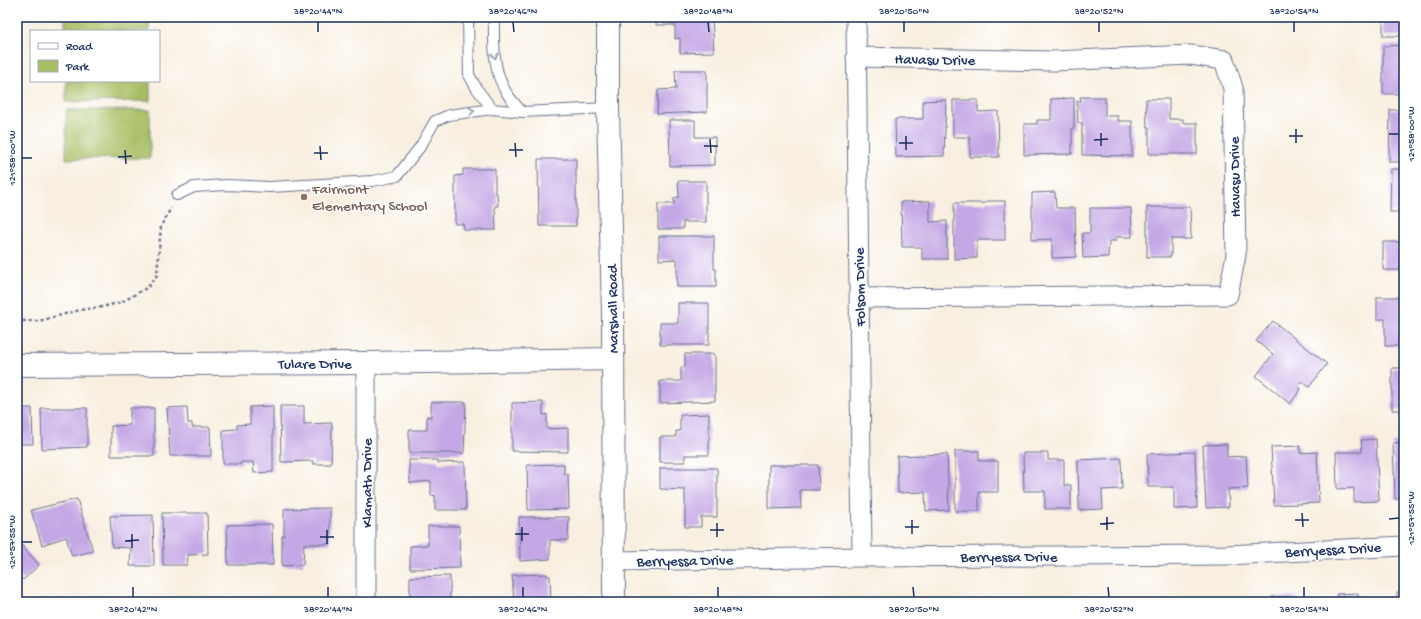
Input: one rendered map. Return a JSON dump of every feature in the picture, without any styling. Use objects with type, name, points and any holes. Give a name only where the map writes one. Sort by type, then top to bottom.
[{"type":"street","name":"Marshall Road","points":[[608,17],[608,108],[613,359],[614,602]]},
{"type":"street","name":"Folsom Drive","points":[[856,17],[862,557]]},
{"type":"street","name":"Havasu Drive","points":[[856,57],[1054,61],[1191,55],[1224,60],[1233,88],[1236,255],[1228,295],[860,298]]},
{"type":"street","name":"Tulare Drive","points":[[17,365],[366,363],[613,359]]},
{"type":"street","name":"Klamath Drive","points":[[366,363],[366,602]]},
{"type":"street","name":"Berryessa Drive","points":[[614,561],[1227,554],[1404,546]]},
{"type":"lane","points":[[468,17],[469,75],[492,109]]},
{"type":"lane","points":[[494,17],[494,55],[500,81],[508,96],[522,112]]},
{"type":"lane","points":[[177,195],[194,187],[226,185],[270,187],[373,181],[397,176],[420,147],[435,121],[449,115],[492,109],[522,112],[608,108]]},
{"type":"path","points":[[17,319],[24,321],[40,321],[80,310],[122,302],[148,287],[157,274],[162,226],[177,195]]},
{"type":"green space","points":[[65,17],[149,17],[149,30],[65,30]]},
{"type":"green space","points":[[66,82],[150,82],[150,101],[66,102]]},
{"type":"green space","points":[[66,110],[150,110],[150,158],[66,159]]},
{"type":"building","points":[[656,17],[712,17],[714,52],[680,53],[680,38],[675,39],[675,25],[656,25]]},
{"type":"building","points":[[1383,17],[1404,17],[1404,36],[1383,36]]},
{"type":"building","points":[[1404,45],[1404,94],[1383,94],[1383,46]]},
{"type":"building","points":[[675,70],[707,70],[707,112],[657,114],[658,90],[676,89]]},
{"type":"building","points":[[1080,97],[1105,97],[1105,116],[1118,116],[1118,121],[1132,121],[1132,156],[1082,155],[1082,123],[1078,123],[1077,101],[1081,101]]},
{"type":"building","points":[[1074,98],[1072,154],[1024,155],[1024,124],[1037,124],[1037,120],[1051,120],[1051,99]]},
{"type":"building","points":[[1146,99],[1169,99],[1169,119],[1183,119],[1183,123],[1197,123],[1197,154],[1149,154],[1149,127],[1147,127]]},
{"type":"building","points":[[946,100],[944,156],[896,157],[895,119],[923,119],[923,101]]},
{"type":"building","points":[[953,100],[978,100],[978,112],[998,111],[999,157],[970,157],[970,137],[953,137]]},
{"type":"building","points":[[1390,110],[1404,110],[1404,162],[1389,162]]},
{"type":"building","points":[[669,120],[695,120],[695,137],[715,137],[715,165],[670,166]]},
{"type":"building","points":[[538,159],[576,159],[576,226],[539,226]]},
{"type":"building","points":[[463,169],[495,169],[495,193],[497,193],[498,206],[495,206],[496,230],[464,230],[463,224],[455,224],[455,176],[463,175]]},
{"type":"building","points":[[1391,169],[1404,169],[1404,212],[1390,212]]},
{"type":"building","points":[[678,181],[706,181],[706,222],[683,222],[683,229],[658,229],[658,204],[674,204],[674,198],[679,197]]},
{"type":"building","points":[[1055,192],[1056,208],[1075,208],[1076,257],[1052,258],[1052,239],[1032,240],[1032,193]]},
{"type":"building","points":[[930,201],[930,222],[947,221],[947,259],[922,259],[922,247],[902,247],[901,202]]},
{"type":"building","points":[[986,201],[1005,201],[1005,240],[977,240],[977,258],[954,259],[954,203],[986,203]]},
{"type":"building","points":[[1147,207],[1190,207],[1191,239],[1171,239],[1171,257],[1147,257]]},
{"type":"building","points":[[1090,208],[1131,208],[1132,237],[1115,237],[1116,241],[1109,241],[1108,257],[1083,258],[1082,233],[1090,233]]},
{"type":"building","points":[[659,236],[714,236],[714,269],[716,269],[716,287],[677,287],[677,259],[659,260]]},
{"type":"building","points":[[1383,242],[1404,242],[1404,270],[1383,270]]},
{"type":"building","points":[[1377,297],[1404,297],[1404,346],[1385,346],[1385,319],[1377,319]]},
{"type":"building","points":[[678,303],[709,303],[709,345],[660,345],[660,323],[678,323]]},
{"type":"building","points":[[1273,321],[1327,364],[1309,387],[1302,381],[1298,386],[1301,389],[1290,404],[1256,376],[1273,354],[1256,341]]},
{"type":"building","points":[[685,354],[715,354],[715,401],[660,403],[660,381],[681,381],[681,367],[685,367]]},
{"type":"building","points":[[1392,368],[1404,368],[1404,410],[1392,410]]},
{"type":"building","points":[[431,402],[466,402],[464,453],[409,453],[409,430],[427,430],[427,416],[431,417]]},
{"type":"building","points":[[543,402],[543,415],[547,414],[547,429],[568,428],[568,452],[512,451],[512,403]]},
{"type":"building","points":[[273,406],[273,472],[254,473],[253,462],[223,464],[223,430],[237,429],[237,425],[250,424],[250,407]]},
{"type":"building","points":[[280,406],[304,406],[304,424],[332,423],[331,464],[313,464],[313,461],[281,462]]},
{"type":"building","points":[[187,407],[188,423],[192,423],[192,427],[210,427],[211,456],[170,456],[167,408]]},
{"type":"building","points":[[17,408],[32,408],[33,444],[17,444]]},
{"type":"building","points":[[41,408],[87,408],[87,447],[42,449]]},
{"type":"building","points":[[130,408],[154,408],[154,456],[111,456],[111,426],[130,425]]},
{"type":"building","points":[[709,414],[709,455],[685,455],[685,462],[660,462],[660,437],[676,437],[676,431],[680,431],[680,415]]},
{"type":"building","points":[[1376,439],[1379,501],[1354,502],[1354,488],[1337,489],[1336,452],[1362,452],[1361,440]]},
{"type":"building","points":[[1404,442],[1404,499],[1395,499],[1393,443]]},
{"type":"building","points":[[1227,444],[1227,457],[1246,456],[1248,488],[1228,489],[1229,507],[1206,508],[1203,445]]},
{"type":"building","points":[[1300,446],[1300,453],[1317,452],[1319,503],[1274,505],[1271,447]]},
{"type":"building","points":[[955,451],[979,451],[979,461],[998,461],[998,492],[979,492],[979,511],[955,511]]},
{"type":"building","points":[[1195,452],[1197,508],[1174,509],[1174,487],[1148,487],[1147,454]]},
{"type":"building","points":[[1023,453],[1048,453],[1048,460],[1064,460],[1064,485],[1071,485],[1071,509],[1045,509],[1045,491],[1024,491]]},
{"type":"building","points":[[947,454],[949,510],[926,511],[925,492],[898,493],[897,456]]},
{"type":"building","points":[[1121,458],[1122,489],[1102,490],[1103,509],[1079,510],[1078,460]]},
{"type":"building","points":[[409,460],[438,460],[438,463],[465,462],[466,510],[435,510],[435,495],[431,496],[431,481],[410,483]]},
{"type":"building","points":[[564,464],[564,474],[568,474],[569,509],[528,510],[527,465]]},
{"type":"building","points":[[769,465],[818,465],[819,490],[800,490],[801,508],[769,509]]},
{"type":"building","points":[[660,468],[717,468],[717,517],[701,517],[701,527],[685,527],[685,490],[660,489]]},
{"type":"building","points":[[77,499],[93,551],[72,556],[66,537],[42,545],[31,510]]},
{"type":"building","points":[[330,508],[330,544],[304,544],[303,565],[282,566],[284,509]]},
{"type":"building","points":[[162,513],[207,513],[208,554],[188,555],[187,565],[163,565]]},
{"type":"building","points":[[153,515],[154,566],[130,566],[131,548],[112,547],[110,516]]},
{"type":"building","points":[[519,517],[569,517],[568,540],[550,540],[550,559],[520,561]]},
{"type":"building","points":[[272,524],[273,565],[228,565],[227,525]]},
{"type":"building","points":[[428,526],[459,526],[460,568],[410,569],[410,546],[428,545]]},
{"type":"building","points":[[17,540],[39,565],[23,580],[17,574]]},
{"type":"building","points":[[547,574],[547,576],[550,576],[551,602],[514,602],[512,575]]},
{"type":"building","points":[[450,576],[450,602],[410,602],[410,577]]},
{"type":"building","points":[[1404,591],[1404,602],[1397,602],[1397,592]]},
{"type":"building","points":[[1358,593],[1358,602],[1337,602],[1337,594]]},
{"type":"building","points":[[1296,596],[1296,602],[1272,602],[1272,597]]},
{"type":"building","points":[[1187,600],[1211,600],[1211,602],[1187,602]]},
{"type":"place","name":"Fairmont Elementary School","points":[[304,197]]}]
